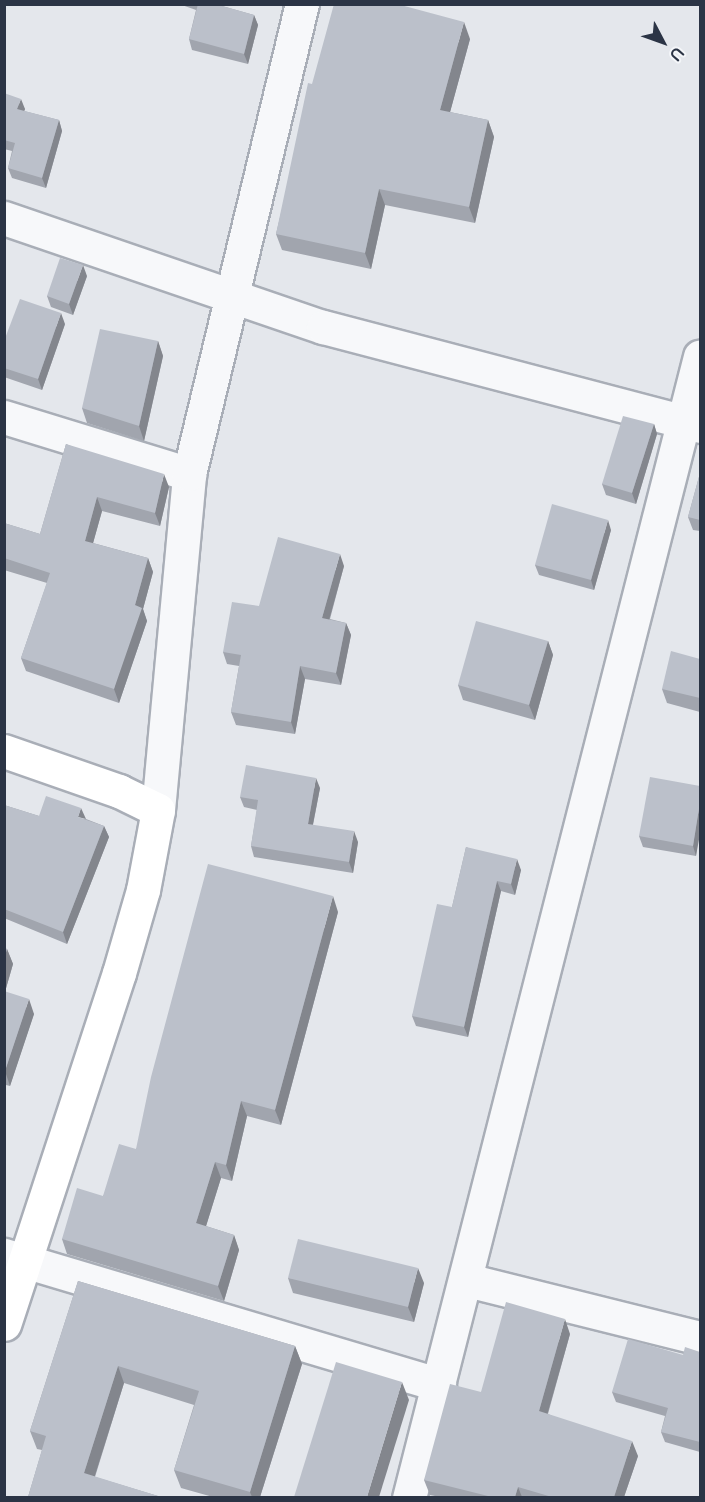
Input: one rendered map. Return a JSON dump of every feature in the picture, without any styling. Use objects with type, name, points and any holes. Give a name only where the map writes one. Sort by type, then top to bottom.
[{"type":"highway","points":[[4,751],[119,791],[158,810],[131,932],[15,1258],[4,1324]]},
{"type":"street","points":[[158,810],[189,474],[302,4]]},
{"type":"street","points":[[4,218],[232,296],[406,350],[692,424]]},
{"type":"street","points":[[409,1497],[692,424],[700,356]]},
{"type":"street","points":[[4,417],[189,474]]},
{"type":"street","points":[[15,1258],[439,1385]]},
{"type":"street","points":[[467,1280],[700,1338]]},
{"type":"building","points":[[198,4],[215,4],[254,15],[244,54],[189,39]]},
{"type":"building","points":[[334,4],[397,4],[464,22],[440,110],[488,120],[469,207],[379,189],[365,253],[276,234],[308,83],[312,84]]},
{"type":"building","points":[[4,93],[21,99],[17,109],[59,120],[42,178],[8,168],[15,143],[4,140]]},
{"type":"building","points":[[60,258],[83,265],[69,304],[47,296]]},
{"type":"building","points":[[20,299],[61,313],[38,379],[4,368],[4,341]]},
{"type":"building","points":[[100,329],[158,341],[139,426],[82,408]]},
{"type":"building","points":[[623,416],[654,424],[632,493],[602,484]]},
{"type":"building","points":[[66,444],[164,474],[155,513],[97,497],[85,541],[148,558],[135,605],[142,608],[114,689],[21,658],[50,573],[4,558],[4,523],[40,534]]},
{"type":"building","points":[[700,473],[700,520],[688,517]]},
{"type":"building","points":[[552,504],[608,520],[591,580],[535,565]]},
{"type":"building","points":[[278,537],[340,554],[322,618],[346,623],[336,673],[300,666],[291,722],[231,712],[241,655],[223,652],[232,602],[259,606]]},
{"type":"building","points":[[476,621],[548,641],[529,705],[458,685]]},
{"type":"building","points":[[671,651],[700,659],[700,698],[662,689]]},
{"type":"building","points":[[246,765],[316,778],[308,824],[354,831],[349,862],[251,846],[258,800],[240,797]]},
{"type":"building","points":[[650,777],[700,786],[700,802],[693,846],[639,836]]},
{"type":"building","points":[[46,796],[81,808],[78,817],[104,826],[63,932],[4,909],[4,805],[39,816]]},
{"type":"building","points":[[466,847],[517,859],[511,884],[497,881],[464,1027],[412,1016],[437,904],[452,907]]},
{"type":"building","points":[[208,864],[333,896],[275,1110],[241,1101],[226,1165],[215,1162],[196,1223],[234,1235],[218,1286],[62,1239],[77,1188],[103,1196],[119,1144],[136,1149],[151,1077]]},
{"type":"building","points":[[4,991],[29,999],[5,1071],[4,1071]]},
{"type":"building","points":[[298,1239],[418,1268],[408,1307],[288,1278]]},
{"type":"building","points":[[78,1281],[295,1346],[250,1492],[174,1470],[199,1391],[118,1366],[84,1473],[158,1497],[28,1497],[46,1436],[30,1431]]},
{"type":"building","points":[[506,1302],[565,1319],[539,1411],[632,1441],[614,1497],[552,1497],[518,1487],[515,1497],[492,1497],[424,1480],[450,1384],[481,1392]]},
{"type":"building","points":[[628,1339],[683,1355],[685,1347],[700,1352],[700,1442],[661,1432],[668,1408],[612,1392]]},
{"type":"building","points":[[336,1362],[402,1382],[367,1497],[294,1497]]}]
